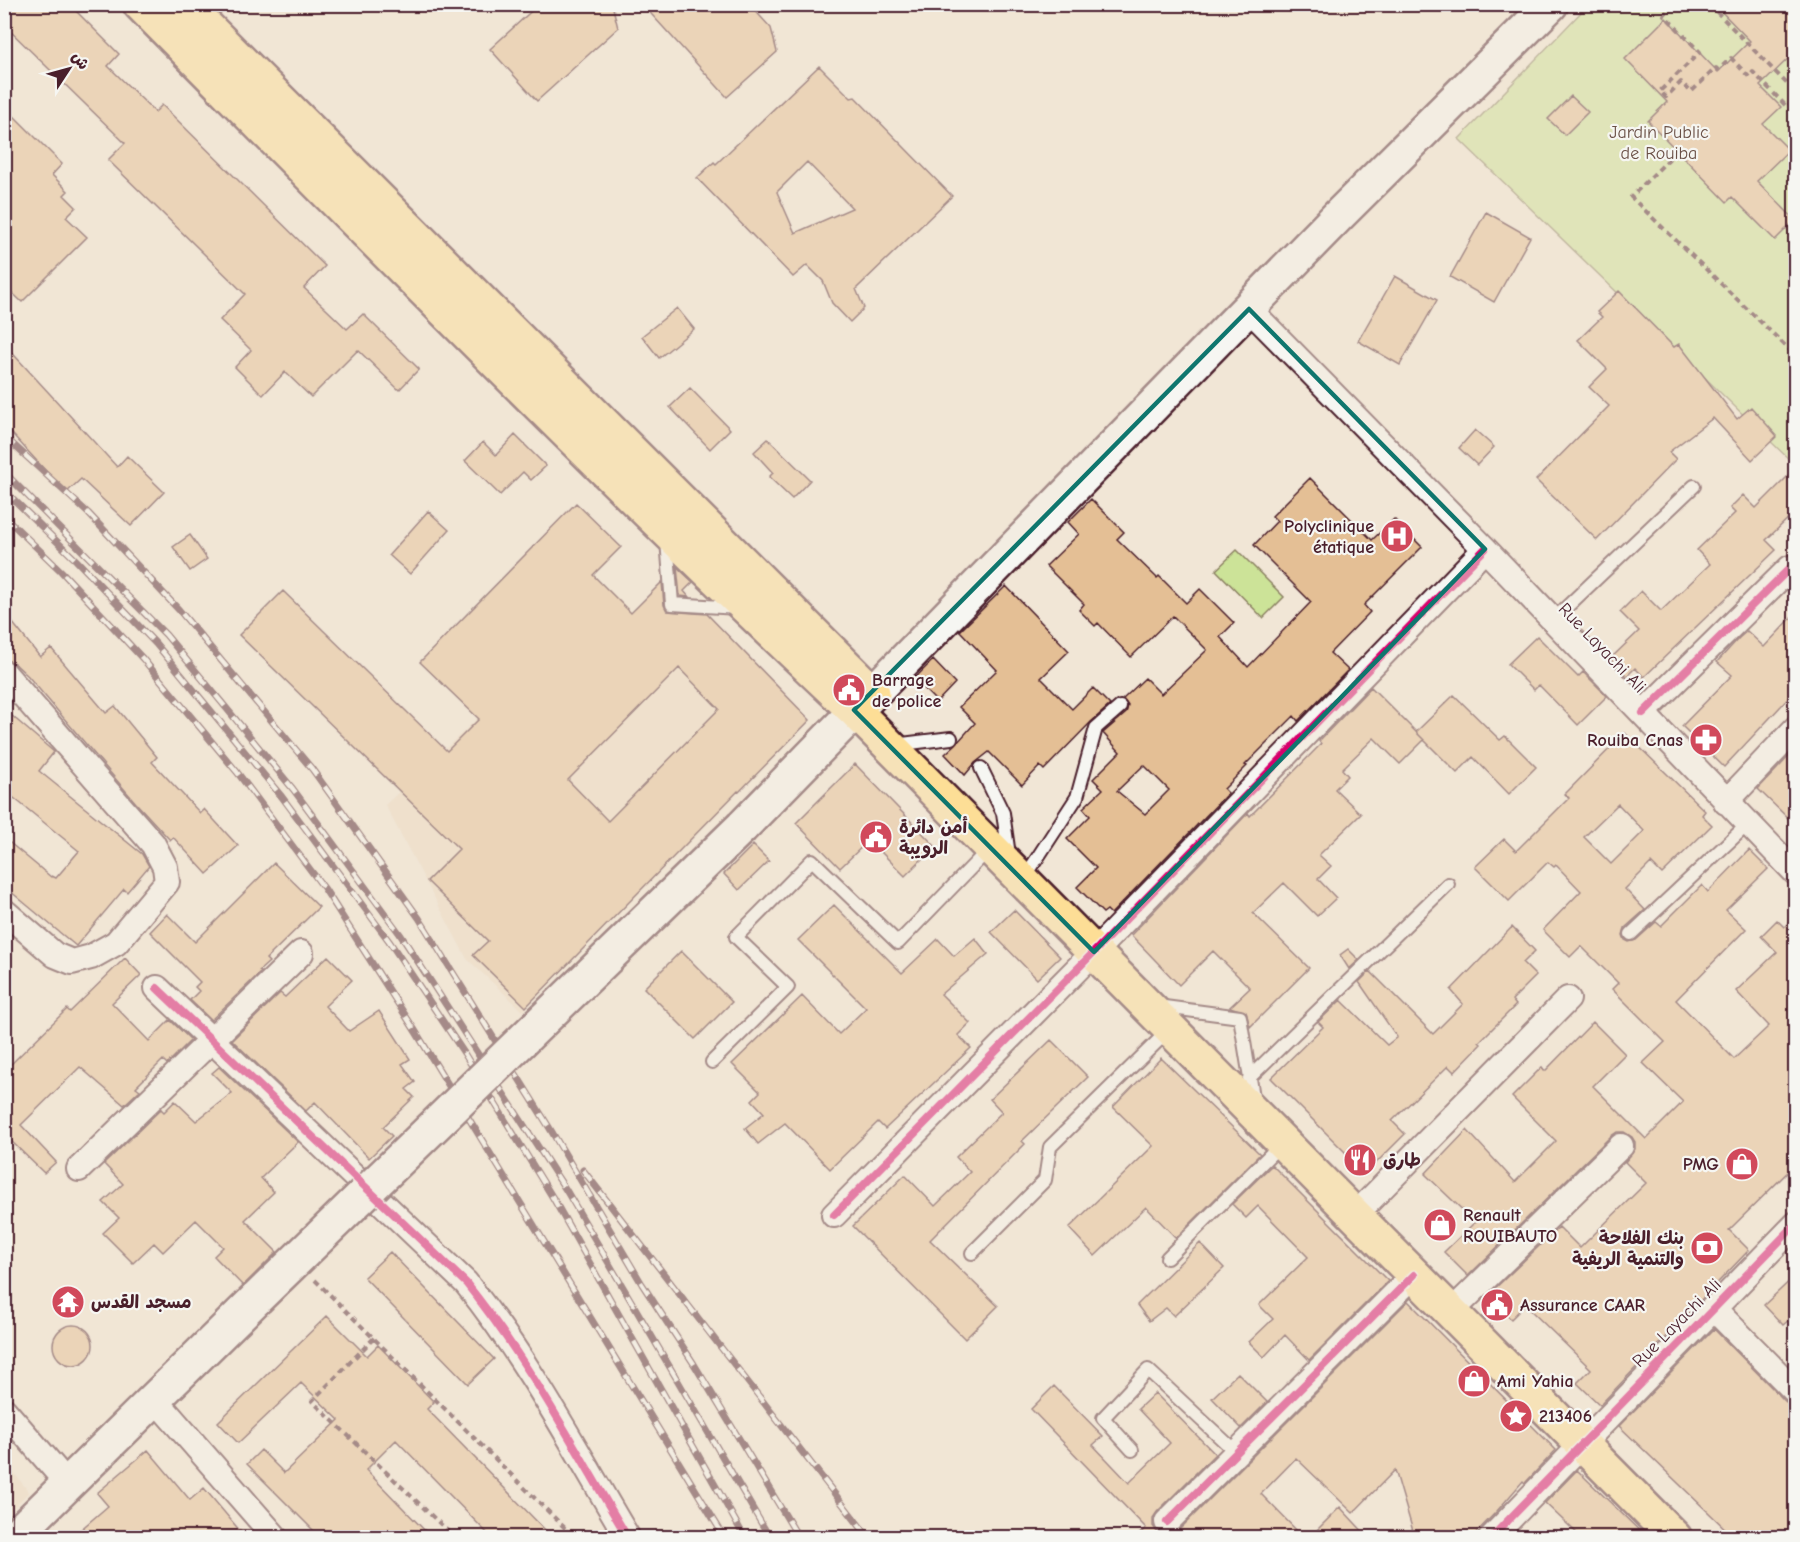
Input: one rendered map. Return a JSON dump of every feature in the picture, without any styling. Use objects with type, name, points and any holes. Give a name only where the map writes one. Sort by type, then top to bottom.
[{"type":"highway","points":[[140,4],[746,609],[864,701]]},
{"type":"highway","points":[[184,4],[864,701],[890,746],[1675,1538]]},
{"type":"main road","points":[[13,1538],[295,1260],[742,827],[1339,215],[1551,4]]},
{"type":"street","name":"Rue Layachi Ali","points":[[1249,309],[1485,549],[1796,873]]},
{"type":"street","points":[[834,1215],[1094,952],[1485,549]]},
{"type":"street","points":[[1643,712],[1790,568],[1796,568]]},
{"type":"street","points":[[4,673],[153,844],[165,867],[167,882],[116,943],[91,957],[72,963],[55,955],[4,911]]},
{"type":"street","points":[[1726,802],[1796,728]]},
{"type":"street","points":[[79,1169],[301,953]]},
{"type":"street","points":[[157,988],[465,1283],[516,1351],[628,1538]]},
{"type":"street","points":[[1355,1215],[1568,999]]},
{"type":"street","points":[[1451,1312],[1621,1146]]},
{"type":"street","name":"Rue Layachi Ali","points":[[1491,1538],[1713,1308],[1791,1237]]},
{"type":"street","points":[[1167,1522],[1414,1275]]},
{"type":"street","points":[[1713,1308],[1796,1392]]},
{"type":"street","points":[[154,1398],[276,1538]]},
{"type":"street","points":[[4,1410],[67,1483]]},
{"type":"lane","points":[[1553,620],[1694,486]]},
{"type":"lane","points":[[666,530],[672,604],[746,609]]},
{"type":"lane","points":[[712,1062],[788,987],[736,937],[812,860],[898,943],[1008,865],[1077,797],[1096,728],[1120,707]]},
{"type":"lane","points":[[890,746],[951,738]]},
{"type":"lane","points":[[981,768],[1003,813],[1008,865]]},
{"type":"lane","points":[[1630,934],[1748,824]]},
{"type":"lane","points":[[1249,1078],[1448,884]]},
{"type":"lane","points":[[1147,1005],[1240,1017],[1257,1116]]},
{"type":"lane","points":[[972,1253],[1045,1180],[1050,1147],[1171,1029]]},
{"type":"lane","points":[[1167,1258],[1283,1142]]},
{"type":"lane","points":[[1132,1450],[1103,1418],[1148,1370],[1237,1453]]},
{"type":"path","points":[[1674,4],[1664,15],[1700,51],[1660,91],[1666,97],[1681,82],[1691,92],[1716,68],[1718,70],[1731,58],[1749,77],[1753,72],[1787,107],[1795,101]]},
{"type":"path","points":[[1709,4],[1796,93]]},
{"type":"path","points":[[1677,151],[1631,197],[1796,356]]},
{"type":"path","points":[[295,1260],[573,1537]]},
{"type":"path","points":[[374,1338],[312,1401],[455,1538]]},
{"type":"highlighted area","points":[[1249,309],[1485,549],[1094,952],[854,710]]},
{"type":"shaded area","points":[[609,589],[671,651],[706,614],[810,720],[523,1011],[467,959],[385,805],[495,702]]},
{"type":"shaded area","points":[[5,1461],[29,1492],[5,1516]]},
{"type":"green space","name":"Jardin Public de Rouiba","points":[[1588,5],[1795,5],[1795,465],[1459,139]]},
{"type":"green space","points":[[1237,550],[1284,597],[1263,618],[1216,570]]},
{"type":"building","points":[[4,4],[69,4],[119,54],[108,66],[155,112],[162,105],[325,266],[304,288],[347,329],[363,314],[419,369],[399,390],[358,350],[311,397],[285,372],[263,395],[235,367],[251,350],[220,320],[245,294],[108,160],[125,143],[4,25]]},
{"type":"building","points":[[539,4],[612,4],[618,28],[537,101],[490,49]]},
{"type":"building","points":[[642,4],[749,4],[771,28],[777,52],[727,97]]},
{"type":"building","points":[[1714,4],[1796,4],[1796,51],[1760,86],[1781,107],[1763,124],[1789,150],[1757,181],[1795,220],[1775,240],[1732,197],[1727,202],[1648,121],[1667,102],[1625,59],[1666,18],[1718,72],[1750,41]]},
{"type":"building","points":[[819,66],[851,98],[855,97],[952,196],[856,289],[864,308],[850,322],[832,303],[823,281],[807,265],[793,277],[697,178],[714,162],[716,164]],"holes":[[[807,162],[852,208],[795,233],[777,192]]]},
{"type":"building","points":[[1571,96],[1588,112],[1565,135],[1548,119]]},
{"type":"building","points":[[4,106],[62,164],[52,175],[68,191],[64,195],[76,207],[66,217],[87,237],[22,302],[4,285]]},
{"type":"building","points":[[1486,212],[1530,237],[1494,302],[1450,277]]},
{"type":"building","points":[[1395,276],[1437,300],[1400,365],[1358,341]]},
{"type":"building","points":[[1619,291],[1674,347],[1679,344],[1737,419],[1751,407],[1777,436],[1752,460],[1713,418],[1669,452],[1676,459],[1597,540],[1536,480],[1609,406],[1589,387],[1607,369],[1578,340],[1602,317],[1597,312]]},
{"type":"building","points":[[677,308],[694,329],[659,358],[642,336]]},
{"type":"building","points":[[4,344],[117,467],[127,456],[164,492],[131,526],[81,479],[66,493],[4,425]]},
{"type":"building","points":[[690,388],[730,429],[710,449],[670,407]]},
{"type":"building","points":[[1475,430],[1494,447],[1477,465],[1459,448]]},
{"type":"building","points":[[515,435],[546,466],[531,480],[523,472],[500,495],[465,461],[483,442],[496,455]]},
{"type":"building","points":[[768,439],[810,480],[792,499],[769,477],[773,473],[754,452]]},
{"type":"building","points":[[1796,468],[1796,511],[1766,540],[1776,550],[1644,677],[1635,668],[1627,676],[1610,659],[1639,631],[1620,612],[1641,591],[1661,611],[1710,564],[1697,550],[1735,513],[1730,508],[1743,495],[1756,508]]},
{"type":"building","points":[[1310,478],[1372,540],[1394,519],[1422,547],[1364,605],[1370,612],[1330,653],[1348,670],[1298,721],[1294,716],[1245,765],[1247,766],[1224,789],[1228,793],[1111,914],[1107,910],[1103,913],[1077,887],[1096,868],[1067,839],[1090,816],[1083,808],[1103,789],[1093,779],[1120,752],[1103,733],[1126,713],[1128,706],[1123,699],[1145,678],[1161,694],[1207,650],[1173,616],[1131,657],[1098,623],[1095,626],[1079,610],[1084,604],[1046,566],[1079,534],[1068,522],[1091,499],[1124,532],[1117,539],[1157,578],[1159,576],[1186,603],[1200,589],[1234,623],[1220,637],[1248,667],[1311,602],[1254,545],[1277,521],[1272,516]],"holes":[[[1144,765],[1169,790],[1145,814],[1117,791]]]},
{"type":"building","points":[[576,503],[621,547],[593,575],[631,613],[662,582],[664,605],[667,611],[707,614],[810,720],[526,1007],[473,955],[488,941],[427,881],[459,849],[239,635],[283,591],[447,751],[479,719],[420,662]],"holes":[[[679,668],[719,709],[608,821],[568,780]]]},
{"type":"building","points":[[428,511],[449,530],[410,574],[389,555]]},
{"type":"building","points":[[190,535],[207,559],[190,571],[173,547]]},
{"type":"building","points":[[677,567],[693,582],[684,591],[689,597],[680,596]]},
{"type":"building","points":[[1006,586],[1069,651],[1041,678],[1072,709],[1093,688],[1110,705],[1044,770],[1040,766],[1022,785],[989,752],[965,775],[945,754],[975,723],[959,707],[997,670],[960,631]]},
{"type":"building","points":[[4,612],[40,657],[51,648],[106,713],[115,706],[157,757],[152,762],[200,813],[204,809],[238,846],[207,874],[173,837],[170,840],[136,803],[28,676],[14,663],[4,659]]},
{"type":"building","points":[[1796,613],[1796,690],[1724,767],[1682,726],[1732,675],[1717,662],[1739,638],[1747,631],[1764,647]]},
{"type":"building","points":[[1537,636],[1578,677],[1583,672],[1607,696],[1578,725],[1539,685],[1534,690],[1508,664]]},
{"type":"building","points":[[933,660],[955,683],[937,702],[914,679]]},
{"type":"building","points":[[1371,687],[1424,740],[1400,764],[1374,738],[1342,769],[1348,776],[1335,789],[1361,814],[1319,855],[1331,866],[1318,879],[1336,898],[1317,916],[1284,883],[1253,913],[1309,968],[1250,1027],[1246,1012],[1230,1007],[1250,988],[1213,951],[1179,985],[1131,935],[1248,813],[1250,816],[1321,744],[1319,741]]},
{"type":"building","points":[[1454,695],[1500,740],[1505,736],[1536,767],[1509,794],[1473,757],[1457,773],[1416,732]]},
{"type":"building","points":[[4,709],[54,752],[39,771],[142,854],[149,866],[127,892],[124,889],[76,946],[4,886],[4,838],[51,877],[56,878],[79,851],[4,790]]},
{"type":"building","points":[[1625,733],[1705,811],[1702,815],[1712,825],[1662,874],[1651,863],[1625,889],[1645,910],[1625,928],[1623,935],[1629,942],[1636,940],[1656,922],[1661,926],[1702,885],[1708,892],[1749,850],[1768,869],[1726,910],[1746,929],[1676,1000],[1734,1059],[1769,1026],[1736,991],[1777,952],[1761,936],[1777,920],[1784,927],[1796,916],[1796,1164],[1729,1230],[1749,1250],[1600,1405],[1577,1383],[1591,1369],[1525,1305],[1511,1319],[1487,1296],[1559,1227],[1580,1248],[1646,1183],[1625,1162],[1635,1149],[1632,1137],[1624,1132],[1617,1132],[1611,1136],[1468,1276],[1444,1252],[1475,1222],[1425,1174],[1467,1130],[1515,1182],[1556,1141],[1512,1097],[1542,1067],[1545,1071],[1593,1022],[1625,1054],[1593,1086],[1646,1139],[1683,1102],[1643,1063],[1665,1042],[1612,989],[1618,983],[1581,946],[1570,957],[1543,930],[1581,891],[1556,865],[1554,867],[1548,862],[1509,901],[1475,867],[1504,839],[1516,851],[1569,798],[1565,794]],"holes":[[[1618,804],[1644,831],[1611,864],[1584,837]]]},
{"type":"building","points":[[1796,749],[1796,826],[1758,789]]},
{"type":"building","points":[[855,764],[935,846],[905,876],[869,840],[840,868],[796,823]]},
{"type":"building","points":[[753,845],[769,861],[739,890],[724,874]]},
{"type":"building","points":[[274,863],[319,907],[266,959],[269,962],[259,971],[261,972],[211,1020],[190,1000],[199,991],[195,987],[200,982],[150,932],[167,914],[195,942]]},
{"type":"building","points":[[834,905],[902,973],[938,939],[954,956],[975,938],[988,954],[941,994],[970,1023],[958,1035],[971,1048],[885,1129],[878,1122],[830,1169],[785,1123],[758,1144],[745,1128],[764,1113],[752,1100],[760,1092],[732,1064],[802,996],[839,1034],[866,1008],[798,940]]},
{"type":"building","points":[[1014,910],[1060,957],[1037,979],[991,932]]},
{"type":"building","points":[[1512,927],[1535,951],[1523,963],[1536,976],[1512,1000],[1516,1005],[1479,1042],[1481,1044],[1454,1072],[1448,1066],[1392,1121],[1405,1134],[1366,1173],[1271,1078],[1323,1027],[1318,1022],[1341,1000],[1387,1045],[1397,1037],[1359,982],[1370,971],[1433,1034],[1463,1004],[1451,990]]},
{"type":"building","points":[[1348,949],[1359,960],[1349,969],[1340,955]]},
{"type":"building","points":[[681,951],[732,1002],[695,1039],[644,988]]},
{"type":"building","points":[[328,956],[352,980],[325,1006],[349,1031],[379,1011],[410,1059],[402,1064],[415,1082],[406,1089],[414,1097],[383,1127],[392,1136],[369,1158],[315,1102],[306,1111],[232,1040],[280,993],[285,997]]},
{"type":"building","points":[[125,958],[141,975],[112,1003],[149,1041],[170,1020],[191,1040],[167,1064],[163,1060],[136,1087],[140,1090],[124,1105],[80,1067],[21,1125],[56,1162],[44,1173],[8,1138],[4,1141],[4,1071],[67,1009],[70,1012]]},
{"type":"building","points":[[1051,1040],[1088,1077],[1022,1141],[1025,1144],[930,1240],[998,1306],[965,1339],[853,1226],[905,1175],[935,1206],[970,1172],[956,1157],[1002,1112],[990,1099]]},
{"type":"building","points":[[1161,1058],[1260,1154],[1176,1238],[1146,1207],[1095,1256],[1069,1228],[1153,1146],[1113,1107]]},
{"type":"building","points":[[219,1067],[298,1142],[261,1178],[274,1192],[245,1220],[277,1252],[243,1286],[214,1256],[223,1247],[196,1220],[163,1252],[154,1243],[133,1263],[103,1233],[119,1218],[103,1202],[123,1184],[104,1164],[161,1109],[164,1112],[175,1101],[196,1121],[232,1093],[212,1073]]},
{"type":"building","points":[[1272,1165],[1388,1281],[1309,1360],[1285,1335],[1264,1357],[1249,1342],[1273,1319],[1259,1305],[1308,1257],[1258,1206],[1246,1218],[1232,1204]]},
{"type":"building","points":[[1200,1243],[1224,1268],[1174,1316],[1166,1308],[1149,1321],[1137,1305]]},
{"type":"building","points":[[390,1252],[494,1359],[468,1384],[364,1277]]},
{"type":"building","points":[[1796,1275],[1796,1314],[1783,1325],[1764,1305]]},
{"type":"building","points":[[1408,1301],[1556,1450],[1525,1483],[1523,1481],[1471,1538],[1415,1538],[1395,1470],[1353,1513],[1296,1458],[1261,1494],[1304,1538],[1135,1538],[1146,1528],[1031,1409],[1054,1386],[1103,1436],[1093,1445],[1129,1483],[1170,1443],[1138,1409],[1155,1393],[1215,1454],[1153,1518],[1153,1526],[1157,1532],[1164,1536],[1171,1536]]},
{"type":"building","points":[[327,1316],[367,1356],[378,1345],[434,1402],[427,1409],[553,1538],[492,1538],[396,1440],[366,1470],[432,1538],[321,1538],[247,1464],[261,1450],[284,1473],[339,1420],[301,1383],[238,1443],[218,1422]]},
{"type":"building","points":[[73,1325],[81,1326],[87,1331],[92,1337],[92,1353],[87,1359],[81,1364],[73,1365],[65,1364],[59,1359],[54,1353],[53,1345],[54,1337],[59,1331],[65,1326]]},
{"type":"building","points":[[1714,1329],[1786,1402],[1796,1406],[1796,1538],[1735,1538],[1619,1426]]},
{"type":"building","points":[[1238,1373],[1267,1402],[1241,1428],[1212,1398]]},
{"type":"building","points":[[148,1450],[190,1500],[204,1488],[246,1538],[71,1538],[108,1506],[97,1493]]},
{"type":"building","points":[[1577,1470],[1647,1538],[1582,1538],[1545,1503]]},
{"type":"building","points":[[1340,1507],[1369,1538],[1309,1538]]},
{"type":"railway","points":[[4,436],[88,513],[179,610],[312,769],[419,918],[799,1538]]},
{"type":"railway","points":[[4,472],[166,635],[293,789],[400,934],[566,1190],[770,1538]]},
{"type":"railway","points":[[4,490],[76,560],[156,644],[282,797],[389,941],[464,1053],[553,1198],[745,1538]]},
{"type":"railway","points":[[4,516],[61,571],[143,659],[237,772],[324,888],[416,1032],[725,1538]]},
{"type":"railway","points":[[583,1170],[869,1538]]},
{"type":"cycle path","points":[[834,1215],[1094,952],[1485,549]]},
{"type":"cycle path","points":[[1643,713],[1790,568],[1796,568]]},
{"type":"cycle path","points":[[157,988],[466,1283],[531,1375],[628,1538]]},
{"type":"cycle path","points":[[1491,1538],[1796,1224]]},
{"type":"cycle path","points":[[1167,1522],[1414,1275]]},
{"type":"place","name":"Polyclinique étatique","points":[[1397,536]]},
{"type":"place","name":"Barrage de police","points":[[849,690]]},
{"type":"place","name":"Rouiba Cnas","points":[[1706,740]]},
{"type":"place","name":"أمن دائرة الرويبة","points":[[876,837]]},
{"type":"place","name":"طارق","points":[[1360,1160]]},
{"type":"place","name":"PMG","points":[[1742,1164]]},
{"type":"place","name":"Renault ROUIBAUTO","points":[[1440,1225]]},
{"type":"place","name":"بنك الفلاحة والتنمية الريفية","points":[[1707,1248]]},
{"type":"place","name":"مسجد القدس","points":[[68,1302]]},
{"type":"place","name":"Assurance CAAR","points":[[1497,1305]]},
{"type":"place","name":"Ami Yahia","points":[[1474,1381]]},
{"type":"place","name":"213406","points":[[1516,1416]]}]
